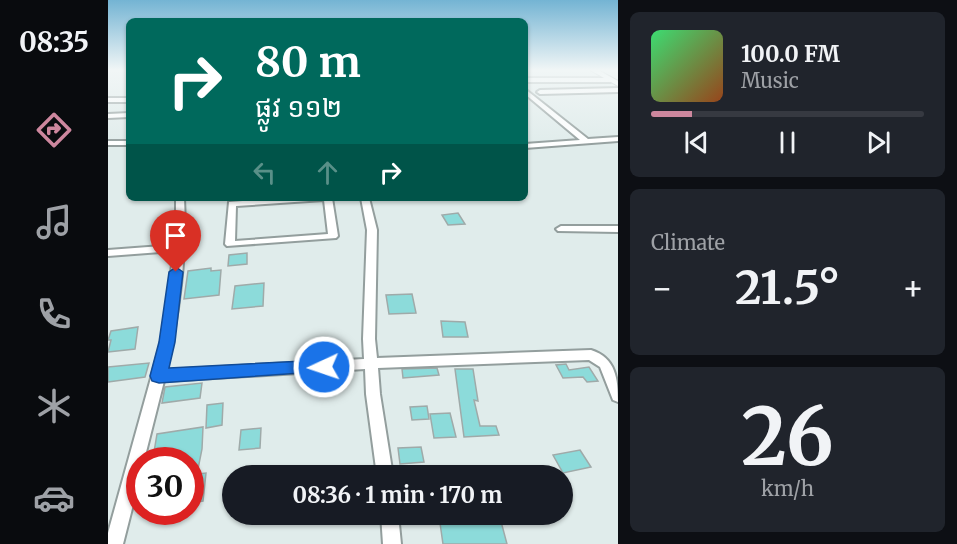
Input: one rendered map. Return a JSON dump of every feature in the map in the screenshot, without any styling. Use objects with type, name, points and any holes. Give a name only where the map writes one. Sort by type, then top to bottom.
[{"type":"street","points":[[530,95],[586,141]]},
{"type":"street","points":[[544,95],[549,99],[583,97],[580,95]]},
{"type":"street","points":[[108,100],[126,100]]},
{"type":"street","points":[[108,116],[126,115]]},
{"type":"street","points":[[528,146],[618,139]]},
{"type":"street","points":[[108,143],[126,143]]},
{"type":"street","points":[[114,544],[167,342],[179,248],[180,201]]},
{"type":"street","points":[[263,201],[232,204],[230,244],[333,236],[328,201]]},
{"type":"street","points":[[366,201],[372,230],[369,339],[373,394],[383,465]]},
{"type":"street","points":[[561,230],[618,229]]},
{"type":"street","points":[[108,253],[179,248]]},
{"type":"street","points":[[159,376],[591,355],[605,364],[618,396]]},
{"type":"street","points":[[390,525],[392,544]]},
{"type":"building","points":[[458,213],[465,224],[448,225],[442,215]]},
{"type":"building","points":[[247,253],[247,264],[228,266],[229,255]]},
{"type":"building","points":[[211,268],[211,271],[221,270],[219,295],[184,299],[188,271]]},
{"type":"building","points":[[264,283],[263,306],[232,309],[235,286]]},
{"type":"building","points":[[412,294],[416,313],[389,314],[386,295]]},
{"type":"building","points":[[441,321],[465,322],[468,337],[443,337]]},
{"type":"building","points":[[138,327],[135,349],[108,352],[111,331]]},
{"type":"building","points":[[149,363],[145,377],[108,382],[108,367]]},
{"type":"building","points":[[566,364],[569,370],[589,367],[598,381],[587,382],[583,377],[563,378],[556,365]]},
{"type":"building","points":[[437,368],[439,375],[403,378],[402,369]]},
{"type":"building","points":[[455,369],[473,369],[478,401],[474,400],[480,426],[496,426],[499,435],[464,437]]},
{"type":"building","points":[[202,383],[200,398],[162,403],[165,387]]},
{"type":"building","points":[[223,403],[222,425],[206,428],[207,405]]},
{"type":"building","points":[[427,406],[429,419],[412,420],[410,407]]},
{"type":"building","points":[[450,413],[456,437],[434,438],[430,414]]},
{"type":"building","points":[[203,427],[202,447],[155,447],[157,434]]},
{"type":"building","points":[[261,428],[260,448],[239,450],[241,430]]},
{"type":"building","points":[[421,447],[424,462],[400,464],[398,448]]},
{"type":"building","points":[[580,450],[591,467],[573,471],[573,465],[559,465],[553,455]]},
{"type":"building","points":[[440,525],[502,525],[507,544],[443,544]]},
{"type":"route","points":[[176,272],[167,342],[159,376],[324,367]]}]
